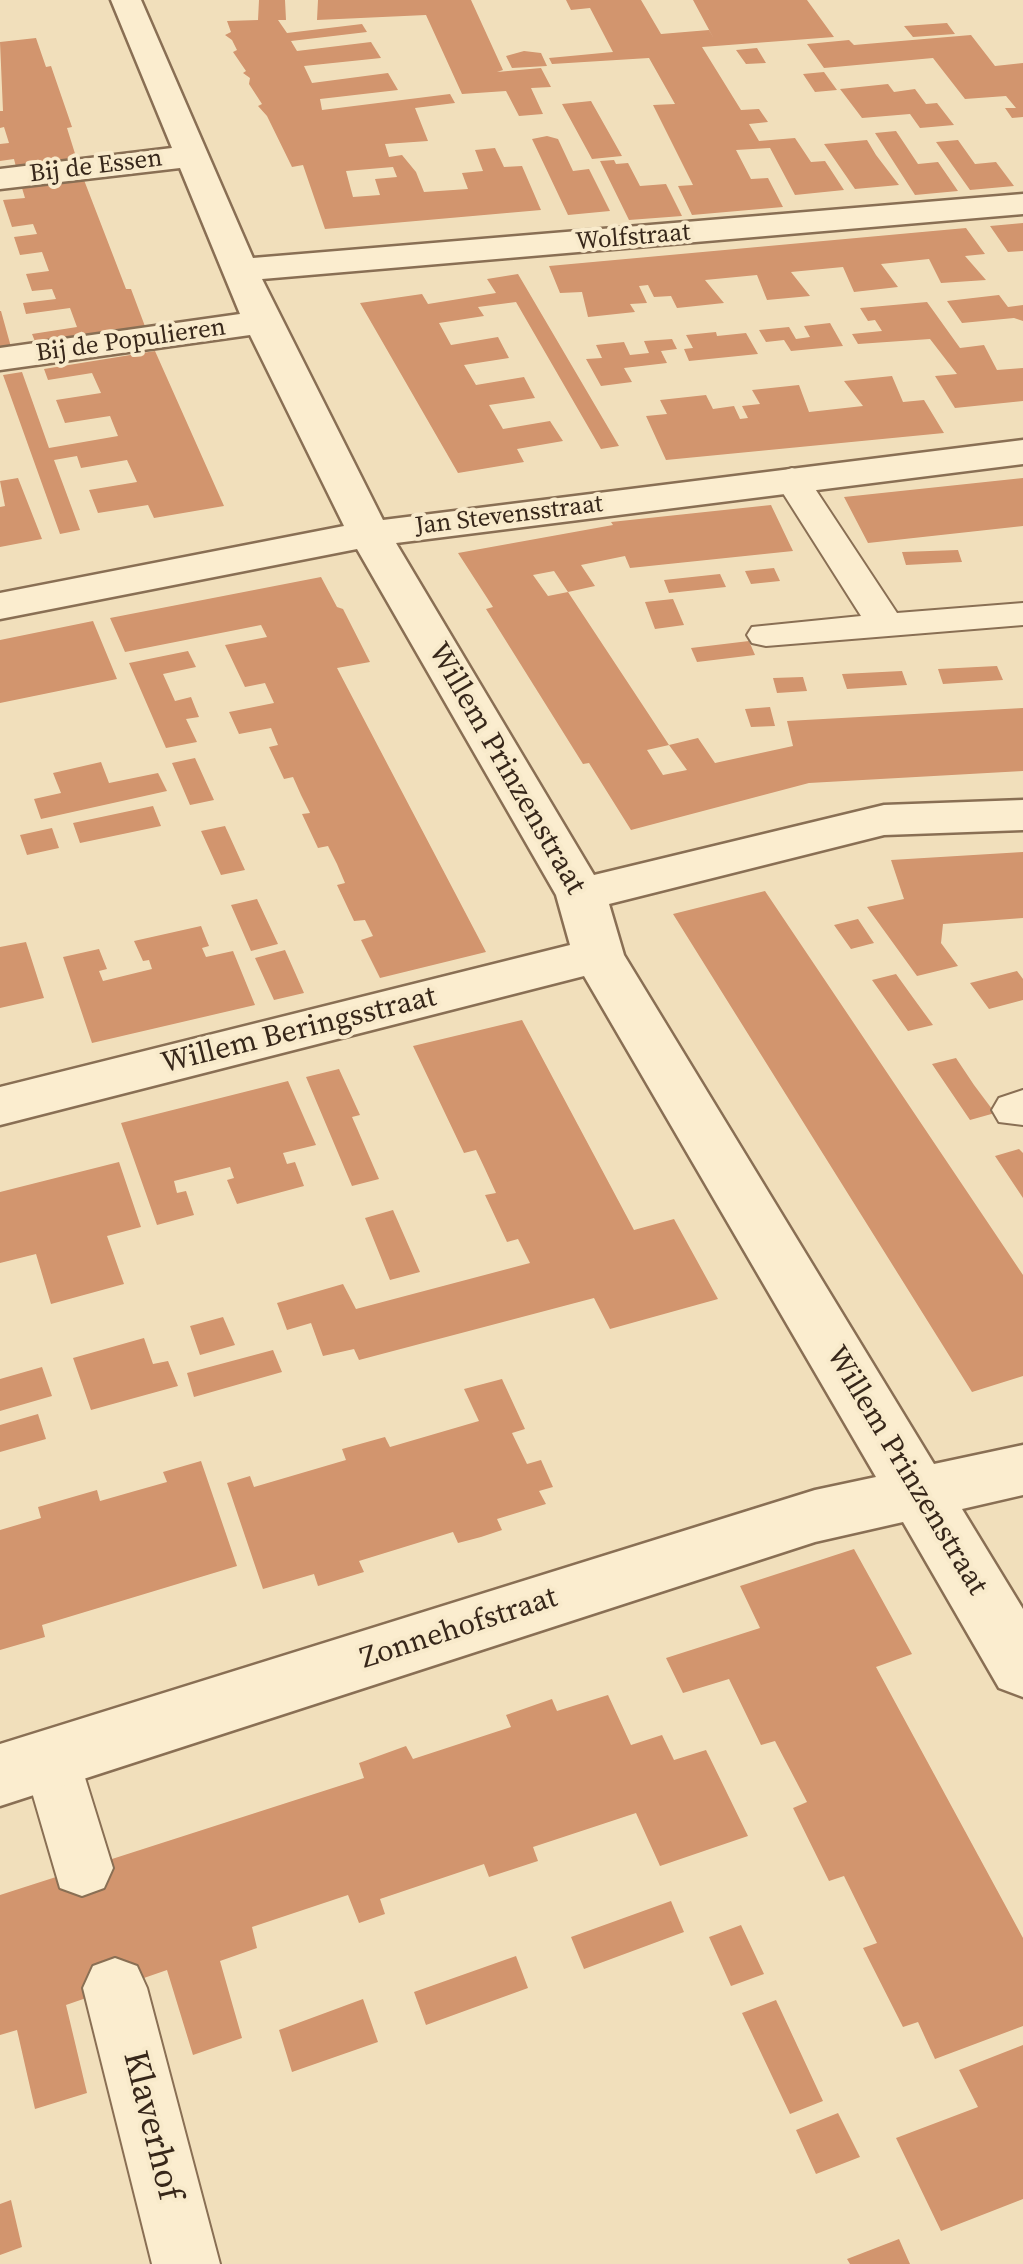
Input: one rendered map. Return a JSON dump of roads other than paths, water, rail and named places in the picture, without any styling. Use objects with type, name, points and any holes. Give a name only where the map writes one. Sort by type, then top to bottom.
[{"type":"street","name":"Willem Prinzenstraat","points":[[126,0],[262,322],[369,534],[581,895],[598,955],[1023,1668]]},
{"type":"street","name":"Bij de Essen","points":[[0,179],[192,156]]},
{"type":"street","name":"Wolfstraat","points":[[242,270],[1023,204]]},
{"type":"street","name":"Bij de Populieren","points":[[0,358],[262,322]]},
{"type":"street","name":"Jan Stevensstraat","points":[[0,606],[369,534],[1023,452]]},
{"type":"street","points":[[581,895],[884,820],[1023,815]]},
{"type":"street","name":"Willem Beringsstraat","points":[[0,1106],[598,955]]},
{"type":"street","name":"Zonnehofstraat","points":[[26,1766],[815,1516],[1023,1470]]},
{"type":"lane","points":[[792,479],[886,625]]},
{"type":"lane","points":[[766,635],[1023,614]]},
{"type":"lane","points":[[26,1766],[82,1868]]},
{"type":"lane","name":"Klaverhof","points":[[115,1988],[186,2264]]}]
